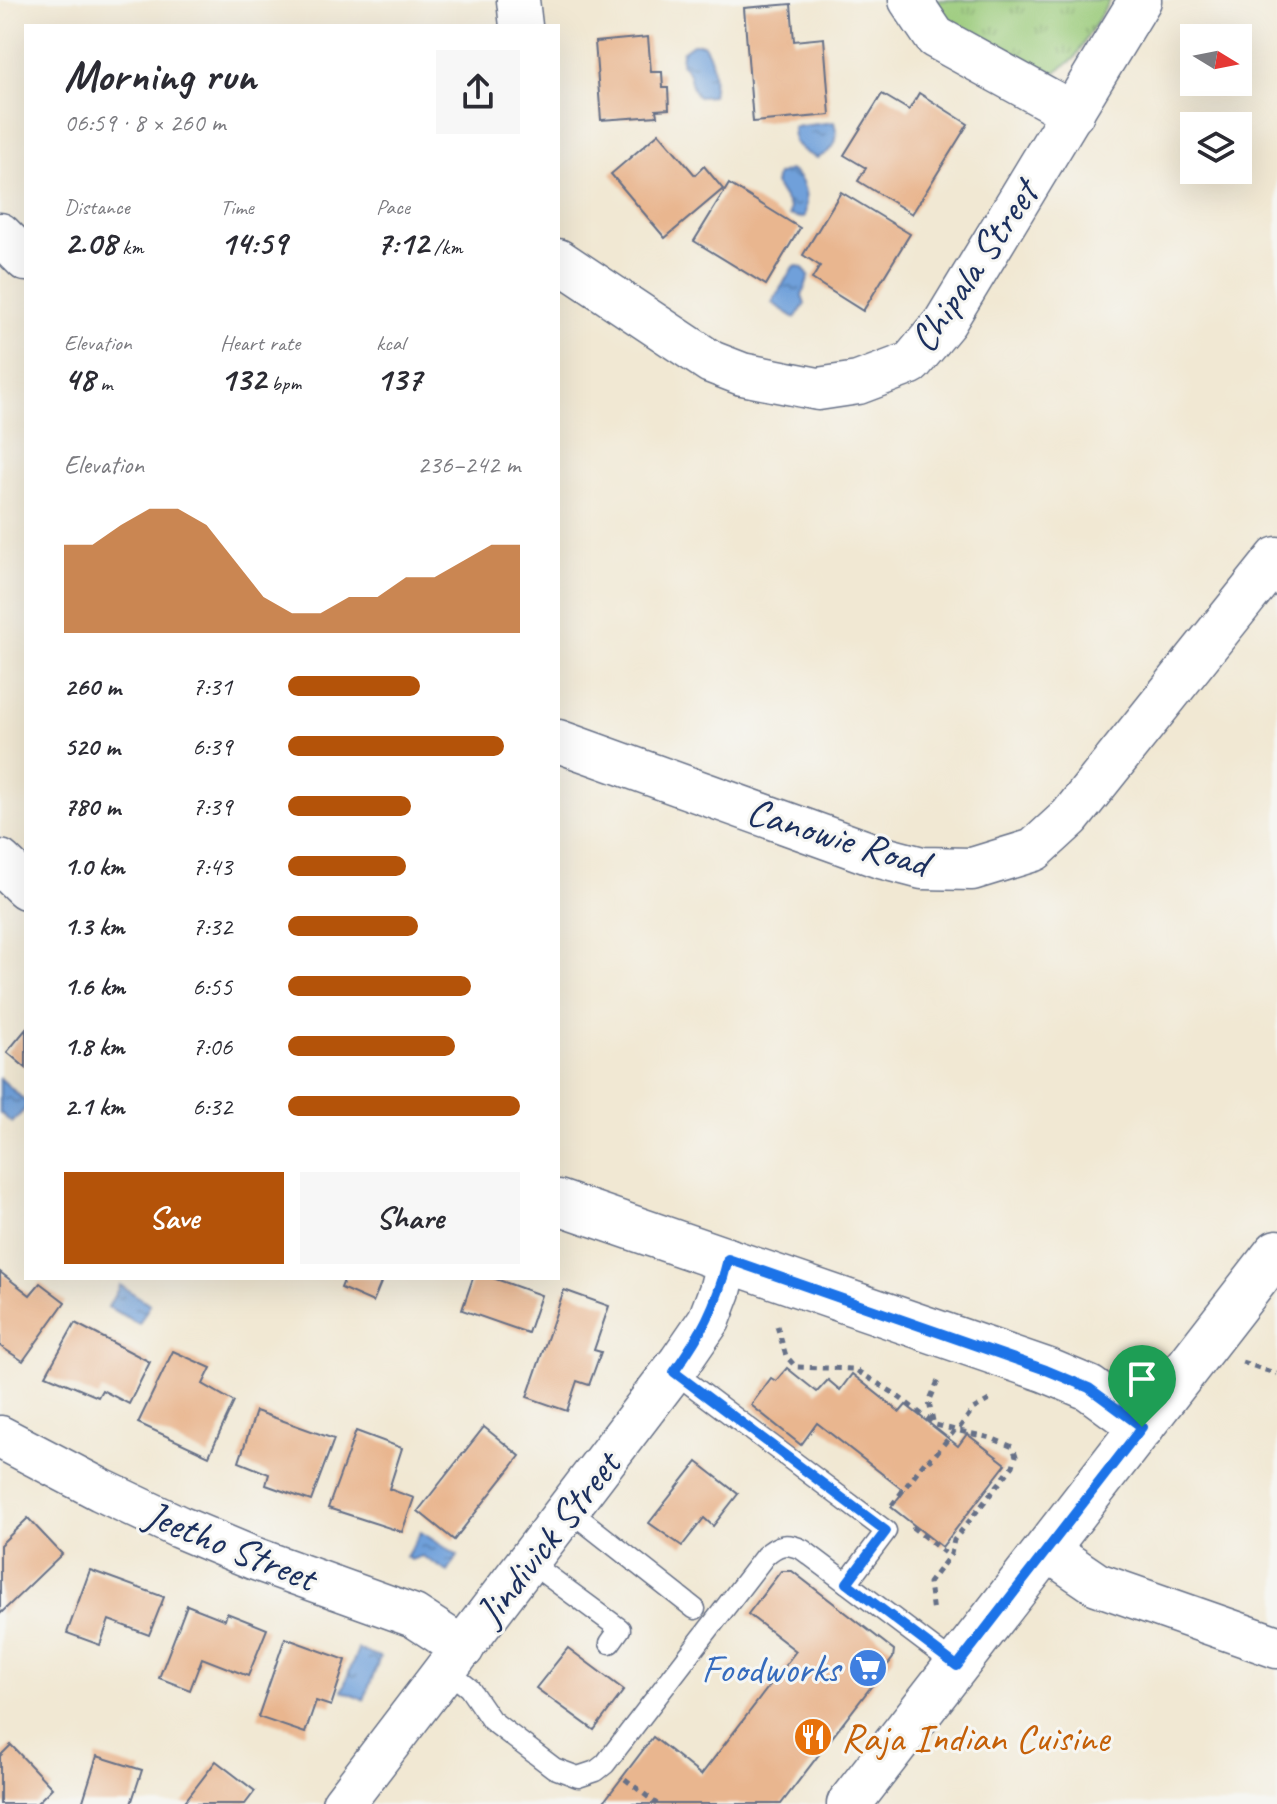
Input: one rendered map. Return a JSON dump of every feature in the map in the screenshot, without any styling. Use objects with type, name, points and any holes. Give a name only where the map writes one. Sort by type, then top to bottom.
[{"type":"street","points":[[518,0],[521,24]]},
{"type":"street","points":[[910,0],[935,37],[1073,113]]},
{"type":"street","name":"Chipala Street","points":[[560,261],[711,362],[742,374],[818,389],[858,383],[911,363],[945,322],[1140,0]]},
{"type":"street","name":"Canowie Road","points":[[560,742],[880,857],[922,868],[972,869],[1034,850],[1070,817],[1277,558]]},
{"type":"street","points":[[0,862],[24,885]]},
{"type":"street","points":[[560,1203],[1046,1370],[1089,1388],[1142,1427]]},
{"type":"street","points":[[849,1804],[1277,1252]]},
{"type":"street","name":"Jindivick Street","points":[[343,1804],[674,1372],[709,1320],[728,1259]]},
{"type":"street","name":"Jeetho Street","points":[[0,1437],[179,1527],[253,1558],[414,1616],[454,1658]]},
{"type":"street","points":[[1047,1550],[1097,1584],[1277,1647]]},
{"type":"lane","points":[[674,1372],[886,1531],[847,1583]]},
{"type":"lane","points":[[569,1510],[695,1609]]},
{"type":"lane","points":[[454,1658],[469,1688],[491,1720],[554,1768],[578,1777],[596,1771],[605,1764],[765,1556],[775,1546],[792,1544],[957,1666]]},
{"type":"lane","points":[[528,1561],[620,1629],[610,1643]]},
{"type":"path","points":[[777,1326],[786,1356],[796,1367],[854,1369],[892,1392],[934,1424],[1005,1442],[1013,1447],[1016,1456],[1013,1466],[954,1540],[949,1556],[929,1583],[934,1622]]},
{"type":"path","points":[[1242,1362],[1277,1374]]},
{"type":"path","points":[[934,1424],[929,1402],[938,1381]]},
{"type":"path","points":[[889,1509],[928,1457],[931,1460],[973,1409],[991,1399]]},
{"type":"path","points":[[901,1518],[949,1556]]},
{"type":"path","points":[[632,1785],[657,1804]]},
{"type":"green space","points":[[929,0],[1110,0],[1074,59],[1051,75],[1025,69],[939,13]]},
{"type":"water","points":[[693,44],[703,44],[709,56],[713,75],[712,96],[698,97],[688,72],[681,64],[682,52]]},
{"type":"water","points":[[834,122],[836,140],[832,148],[817,158],[794,142],[793,127]]},
{"type":"water","points":[[789,170],[799,178],[804,190],[805,216],[801,218],[789,215],[790,208],[775,184],[777,175]]},
{"type":"water","points":[[798,266],[809,276],[802,295],[805,304],[795,318],[772,303],[793,267]]},
{"type":"water","points":[[0,1078],[24,1100],[24,1110],[12,1123],[0,1113]]},
{"type":"water","points":[[120,1285],[150,1304],[139,1324],[108,1307]]},
{"type":"water","points":[[421,1532],[458,1556],[448,1572],[422,1556],[411,1560],[406,1557]]},
{"type":"water","points":[[358,1649],[380,1657],[364,1700],[342,1691]]},
{"type":"building","points":[[791,4],[794,41],[824,38],[830,115],[753,122],[744,8]]},
{"type":"building","points":[[648,37],[651,72],[662,72],[663,88],[668,88],[669,109],[656,110],[657,116],[601,120],[595,42]]},
{"type":"building","points":[[919,93],[968,124],[912,214],[858,181],[866,168],[844,155],[882,94],[909,110]]},
{"type":"building","points":[[659,133],[695,175],[704,166],[723,189],[665,238],[611,174]]},
{"type":"building","points":[[729,184],[800,228],[766,285],[694,241]]},
{"type":"building","points":[[841,192],[910,234],[863,311],[812,279],[820,266],[803,255]]},
{"type":"building","points":[[24,1031],[24,1066],[7,1052]]},
{"type":"building","points":[[0,1272],[30,1295],[40,1283],[65,1302],[23,1361],[0,1346]]},
{"type":"building","points":[[344,1280],[382,1280],[373,1302],[341,1288]]},
{"type":"building","points":[[472,1280],[499,1280],[541,1295],[528,1333],[462,1310]]},
{"type":"building","points":[[564,1290],[609,1306],[594,1350],[601,1352],[589,1385],[577,1381],[567,1411],[527,1397]]},
{"type":"building","points":[[75,1323],[150,1362],[129,1404],[102,1390],[98,1397],[46,1375]]},
{"type":"building","points":[[173,1351],[211,1368],[203,1384],[234,1402],[209,1456],[138,1423]]},
{"type":"building","points":[[787,1368],[817,1392],[828,1380],[840,1390],[852,1374],[900,1412],[906,1405],[958,1446],[967,1434],[1006,1464],[942,1547],[891,1507],[904,1491],[817,1423],[801,1445],[751,1405],[771,1378],[776,1381]]},
{"type":"building","points":[[256,1411],[334,1439],[311,1501],[266,1485],[269,1474],[239,1462]]},
{"type":"building","points":[[484,1427],[520,1456],[454,1540],[418,1511]]},
{"type":"building","points":[[356,1431],[402,1448],[389,1489],[414,1498],[402,1532],[328,1508]]},
{"type":"building","points":[[697,1462],[738,1494],[713,1526],[704,1518],[682,1546],[649,1523]]},
{"type":"building","points":[[28,1518],[62,1554],[0,1614],[0,1545]]},
{"type":"building","points":[[90,1570],[164,1597],[149,1635],[109,1620],[100,1645],[67,1633]]},
{"type":"building","points":[[781,1571],[792,1571],[894,1650],[893,1658],[781,1804],[602,1804],[653,1737],[701,1775],[796,1651],[748,1614]]},
{"type":"building","points":[[187,1605],[225,1620],[227,1613],[267,1629],[248,1676],[202,1658],[190,1690],[159,1678]]},
{"type":"building","points":[[285,1638],[346,1660],[331,1706],[316,1701],[305,1733],[258,1717]]},
{"type":"building","points":[[568,1648],[624,1690],[594,1730],[536,1688]]},
{"type":"building","points":[[11,1745],[52,1788],[36,1804],[0,1804],[0,1756]]},
{"type":"building","points":[[97,1756],[142,1770],[131,1804],[82,1804]]},
{"type":"building","points":[[216,1761],[255,1791],[245,1804],[183,1804]]},
{"type":"place","name":"Foodworks","points":[[868,1668]]},
{"type":"place","name":"Raja Indian Cuisine","points":[[813,1737]]},
{"type":"route","points":[[728,1259],[1046,1370],[1089,1388],[1142,1427],[957,1666],[847,1583],[886,1531],[674,1372],[709,1320],[728,1259]]}]
